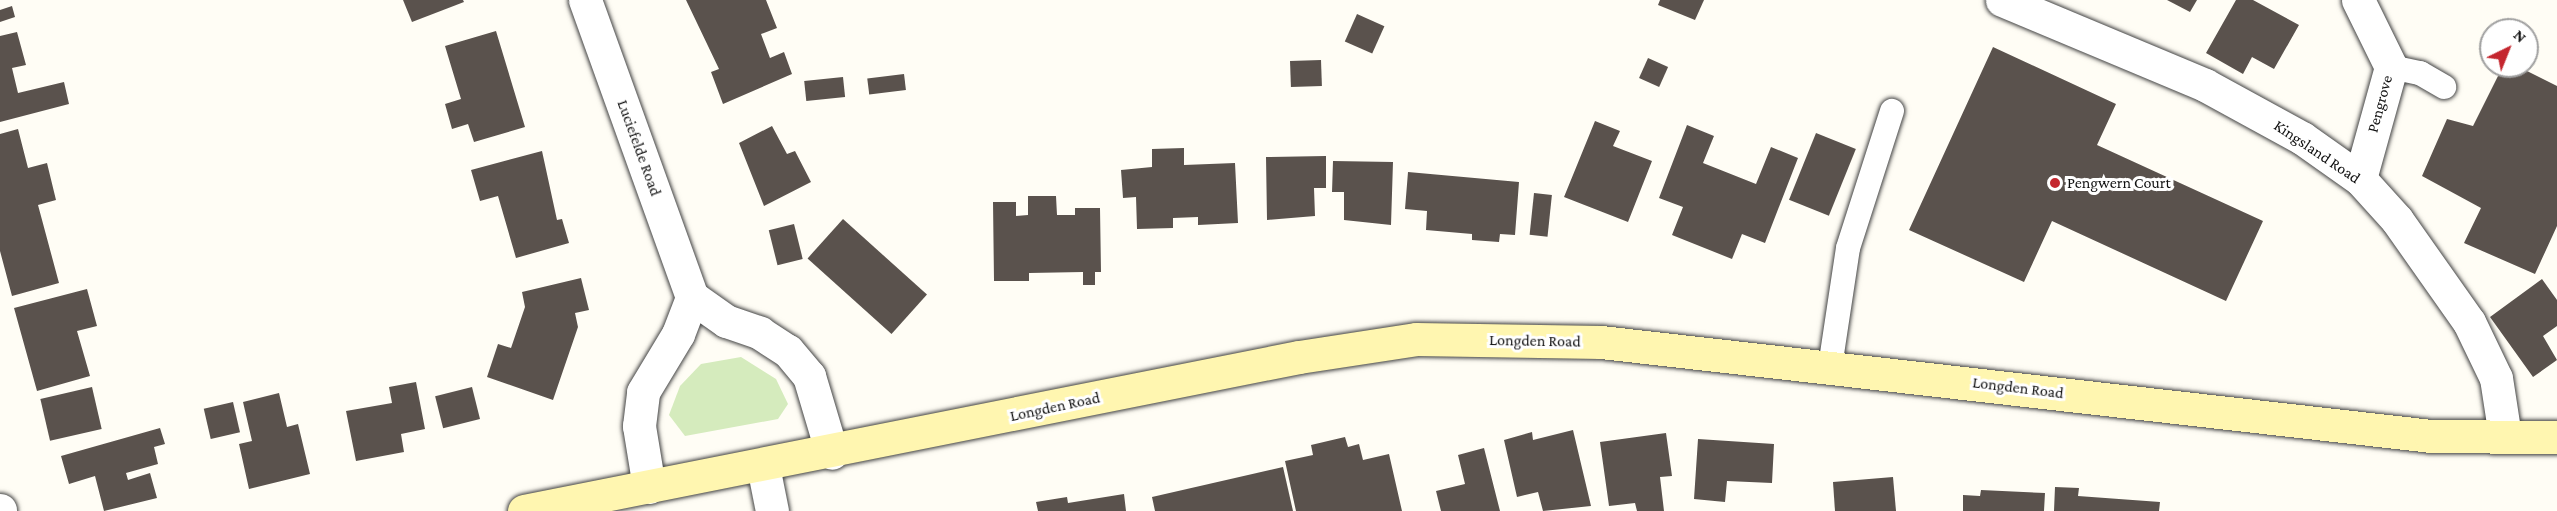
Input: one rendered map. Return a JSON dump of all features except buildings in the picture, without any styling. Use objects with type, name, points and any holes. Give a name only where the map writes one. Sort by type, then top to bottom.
[{"type":"street","name":"Luciefelde Road","points":[[585,0],[692,297]]},
{"type":"street","name":"Kingsland Road","points":[[2002,0],[2205,85],[2302,138],[2360,179],[2397,220],[2469,322],[2496,378],[2505,436]]},
{"type":"street","name":"Pengrove","points":[[2358,0],[2391,67],[2360,179]]},
{"type":"street","points":[[649,487],[639,426],[643,392],[678,334],[692,297],[726,321],[760,333],[788,351],[809,376],[832,453]]},
{"type":"street","name":"Longden Road","points":[[524,511],[832,453],[1299,357],[1416,339],[1601,342],[2431,436],[2557,437]]},
{"type":"street","points":[[763,466],[772,511]]},
{"type":"lane","points":[[2391,67],[2420,73],[2444,87]]},
{"type":"lane","points":[[1830,367],[1848,248],[1892,111]]},
{"type":"green space","points":[[741,357],[776,379],[788,404],[778,419],[685,436],[669,415],[680,386],[701,364]]},
{"type":"place","name":"Pengwern Court","points":[[2055,183]]}]
